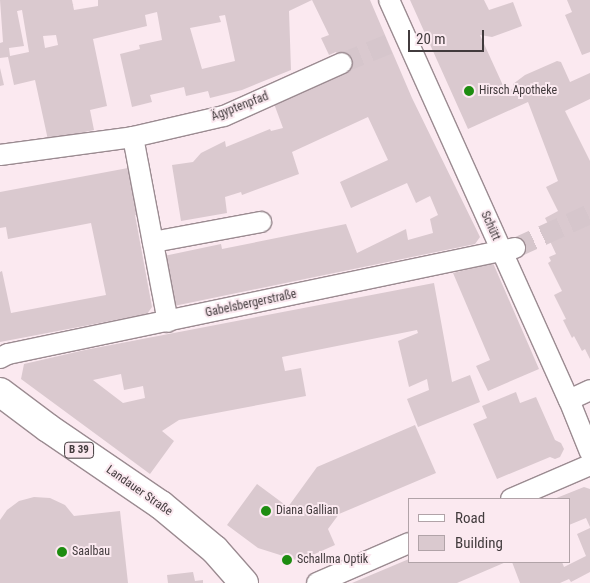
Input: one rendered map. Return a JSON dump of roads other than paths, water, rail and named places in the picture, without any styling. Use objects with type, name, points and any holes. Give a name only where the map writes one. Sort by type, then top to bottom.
[{"type":"main road","name":"Landauer Straße","points":[[0,392],[48,428],[161,505],[215,550],[244,583]]},
{"type":"street","name":"Schütt","points":[[389,0],[397,40],[508,249],[590,452]]},
{"type":"street","name":"Ägyptenpfad","points":[[0,155],[134,137],[224,116],[342,63]]},
{"type":"street","points":[[134,137],[168,322]]},
{"type":"street","points":[[153,242],[261,222]]},
{"type":"street","name":"Gabelsbergerstraße","points":[[0,358],[8,354],[168,322],[508,249]]},
{"type":"street","points":[[569,400],[590,390]]},
{"type":"street","points":[[512,498],[590,465]]},
{"type":"street","points":[[321,582],[408,543]]},
{"type":"tunnel","points":[[342,63],[389,44]]},
{"type":"tunnel","points":[[515,248],[590,214]]},
{"type":"place","name":"Hirsch Apotheke","points":[[469,91]]},
{"type":"place","name":"Diana Gallian","points":[[266,511]]},
{"type":"place","name":"Saalbau","points":[[62,552]]},
{"type":"place","name":"Schallma Optik","points":[[287,560]]}]
